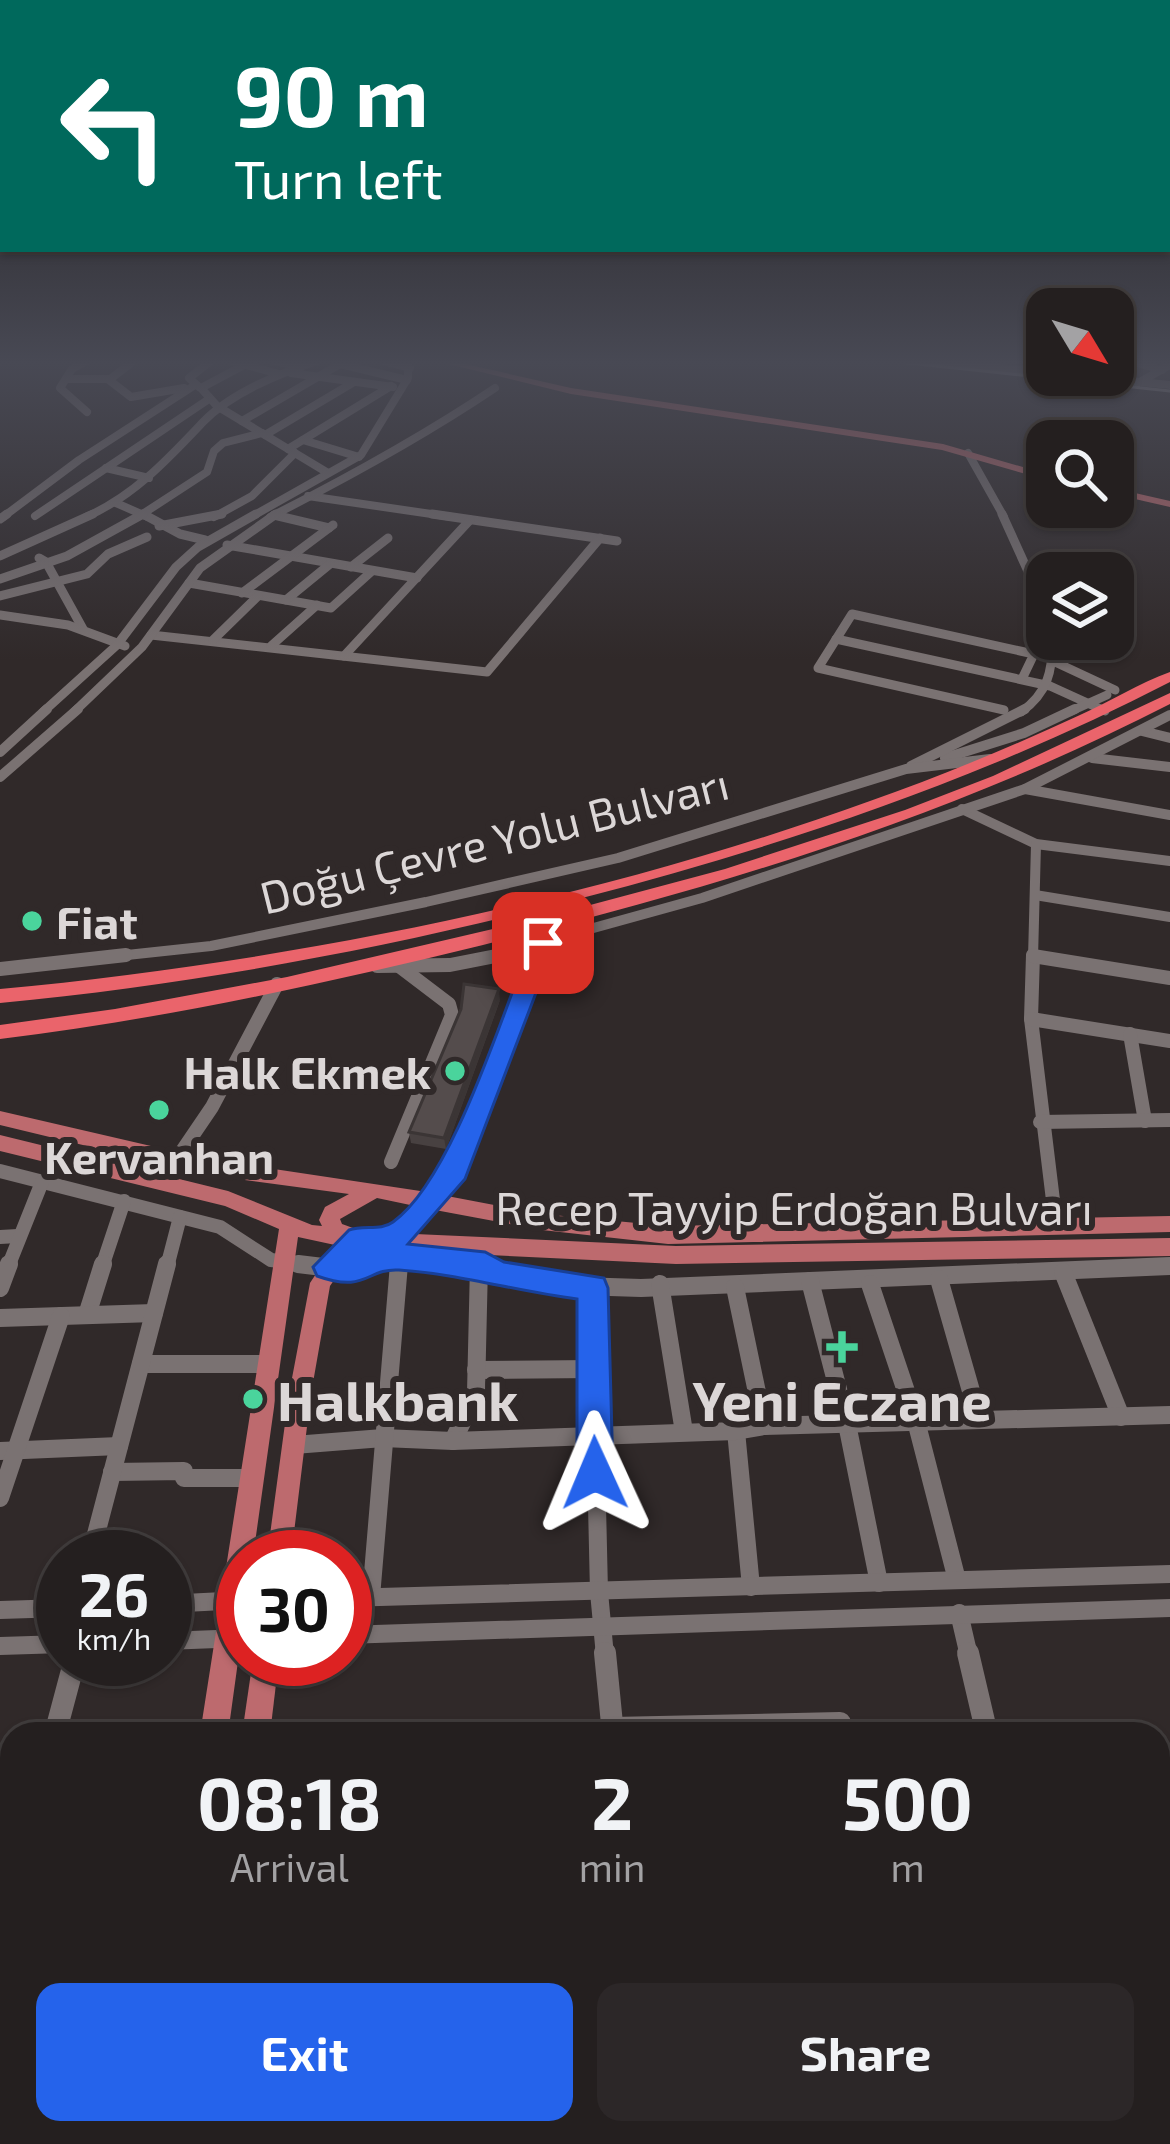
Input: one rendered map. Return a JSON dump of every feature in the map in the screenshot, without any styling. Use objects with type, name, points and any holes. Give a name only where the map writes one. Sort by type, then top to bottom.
[{"type":"highway","points":[[1104,699],[1170,660]]},
{"type":"highway","name":"Doğu Çevre Yolu Bulvarı","points":[[0,996],[160,981],[386,940],[620,884],[823,824],[935,784],[1001,758],[1104,699],[1170,676]]},
{"type":"highway","name":"Doğu Çevre Yolu Bulvarı","points":[[0,1035],[365,966],[647,897],[888,822],[1014,774],[1170,698]]},
{"type":"main road","points":[[991,460],[1026,471]]},
{"type":"main road","points":[[1134,495],[1170,503]]},
{"type":"main road","points":[[393,1249],[450,1179],[543,943]]},
{"type":"main road","name":"Recep Tayyip Erdoğan Bulvarı","points":[[0,1118],[176,1160],[376,1190],[542,1222],[668,1235],[1170,1223]]},
{"type":"main road","name":"Recep Tayyip Erdoğan Bulvarı","points":[[0,1143],[228,1199],[310,1233],[393,1249],[676,1255],[1170,1247]]},
{"type":"main road","points":[[283,1530],[320,1282],[328,1267],[360,1240],[335,1230],[329,1220],[338,1206],[376,1190]]},
{"type":"main road","points":[[246,1530],[290,1225]]},
{"type":"main road","points":[[217,1722],[225,1686]]},
{"type":"main road","points":[[258,1722],[262,1686]]},
{"type":"street","points":[[0,516],[83,460]]},
{"type":"street","points":[[69,527],[35,516],[119,460]]},
{"type":"street","points":[[0,556],[116,503],[169,460]]},
{"type":"street","points":[[74,553],[207,472],[212,460]]},
{"type":"street","points":[[159,526],[201,523],[232,513],[282,460]]},
{"type":"street","points":[[306,460],[328,473]]},
{"type":"street","points":[[0,752],[117,645],[176,567],[206,540],[352,460]]},
{"type":"street","points":[[0,777],[142,647],[189,583],[227,545],[308,496],[382,460]]},
{"type":"street","points":[[972,460],[1026,567]]},
{"type":"street","points":[[78,463],[149,478]]},
{"type":"street","points":[[308,496],[617,541]]},
{"type":"street","points":[[116,503],[144,512],[174,534]]},
{"type":"street","points":[[242,592],[331,527],[274,515]]},
{"type":"street","points":[[344,656],[470,520]]},
{"type":"street","points":[[0,579],[74,553],[147,536],[174,534],[206,540]]},
{"type":"street","points":[[0,596],[87,574],[108,554],[147,536]]},
{"type":"street","points":[[351,567],[388,538]]},
{"type":"street","points":[[151,635],[487,672],[600,538]]},
{"type":"street","points":[[227,545],[417,578]]},
{"type":"street","points":[[18,549],[46,562],[83,629]]},
{"type":"street","points":[[286,600],[330,564]]},
{"type":"street","points":[[189,583],[331,608],[372,571]]},
{"type":"street","points":[[213,640],[258,596]]},
{"type":"street","points":[[271,646],[316,605]]},
{"type":"street","points":[[1004,710],[818,668],[852,614],[1034,654],[1022,679]]},
{"type":"street","points":[[0,615],[83,629],[117,645],[142,647]]},
{"type":"street","points":[[836,639],[1104,699]]},
{"type":"street","points":[[906,769],[945,745],[1023,716],[1050,686],[1055,662],[1104,699]]},
{"type":"street","points":[[906,769],[1024,733],[1104,699]]},
{"type":"street","points":[[365,966],[450,965],[543,943],[807,865],[1025,789],[1170,716]]},
{"type":"street","points":[[1142,731],[1170,738]]},
{"type":"street","points":[[1129,739],[1130,754],[1149,765]]},
{"type":"street","name":"Doğu Çevre Yolu Bulvarı","points":[[0,969],[211,946],[426,902],[618,858],[906,769],[1001,758]]},
{"type":"street","points":[[1092,758],[1170,767]]},
{"type":"street","points":[[906,769],[935,784]]},
{"type":"street","points":[[1025,789],[1170,814]]},
{"type":"street","points":[[962,809],[1036,844],[1170,861]]},
{"type":"street","points":[[1036,844],[1031,1019],[1056,1226]]},
{"type":"street","points":[[1034,895],[1170,917]]},
{"type":"street","points":[[1033,956],[1170,978]]},
{"type":"street","points":[[391,1162],[452,1015],[449,1004],[398,966]]},
{"type":"street","points":[[176,1160],[212,1107],[277,984]]},
{"type":"street","points":[[1031,1019],[1170,1041]]},
{"type":"street","points":[[1130,1034],[1145,1120]]},
{"type":"street","points":[[1040,1121],[1170,1120]]},
{"type":"street","points":[[0,1171],[220,1227],[271,1260],[286,1263],[356,1271],[393,1249]]},
{"type":"street","points":[[0,1288],[42,1182]]},
{"type":"street","points":[[87,1315],[124,1201]]},
{"type":"street","points":[[97,1530],[180,1217]]},
{"type":"street","points":[[0,1237],[18,1236]]},
{"type":"street","points":[[393,1249],[479,1265],[497,1275],[592,1288],[870,1283],[1170,1266]]},
{"type":"street","points":[[372,1584],[393,1249]]},
{"type":"street","points":[[453,1441],[476,1393],[479,1265]]},
{"type":"street","points":[[1064,1272],[1121,1417]]},
{"type":"street","points":[[939,1279],[980,1419]]},
{"type":"street","points":[[810,1281],[848,1424],[879,1582]]},
{"type":"street","points":[[870,1283],[916,1421],[957,1580]]},
{"type":"street","points":[[660,1285],[685,1432]]},
{"type":"street","points":[[735,1287],[764,1426]]},
{"type":"street","points":[[592,1288],[599,1592],[611,1722]]},
{"type":"street","points":[[0,1318],[154,1312]]},
{"type":"street","points":[[0,1498],[8,1450],[61,1316]]},
{"type":"street","points":[[141,1364],[269,1364]]},
{"type":"street","points":[[476,1370],[594,1369]]},
{"type":"street","points":[[294,1445],[383,1438],[453,1441],[736,1432],[764,1426],[1170,1415]]},
{"type":"street","points":[[736,1432],[751,1587]]},
{"type":"street","points":[[8,1450],[119,1447]]},
{"type":"street","points":[[112,1472],[252,1478]]},
{"type":"street","points":[[372,1597],[1170,1574]]},
{"type":"street","points":[[372,1634],[1170,1608]]},
{"type":"street","points":[[0,1610],[36,1609]]},
{"type":"street","points":[[958,1613],[984,1722]]},
{"type":"street","points":[[0,1646],[36,1645]]},
{"type":"street","points":[[58,1722],[68,1686]]},
{"type":"building","name":"Halk Ekmek","points":[[464,984],[499,989],[444,1138],[409,1132],[461,1009]]},
{"type":"place","name":"Fiat","points":[[32,921]]},
{"type":"place","name":"Halk Ekmek","points":[[455,1071]]},
{"type":"place","name":"Kervanhan","points":[[159,1110]]},
{"type":"place","name":"Yeni Eczane","points":[[842,1347]]},
{"type":"place","name":"Halkbank","points":[[253,1399]]},
{"type":"route","points":[[543,943],[450,1179],[405,1231],[386,1241],[360,1240],[328,1267],[356,1271],[388,1256],[485,1265],[497,1275],[558,1287],[592,1288],[595,1473]]}]
